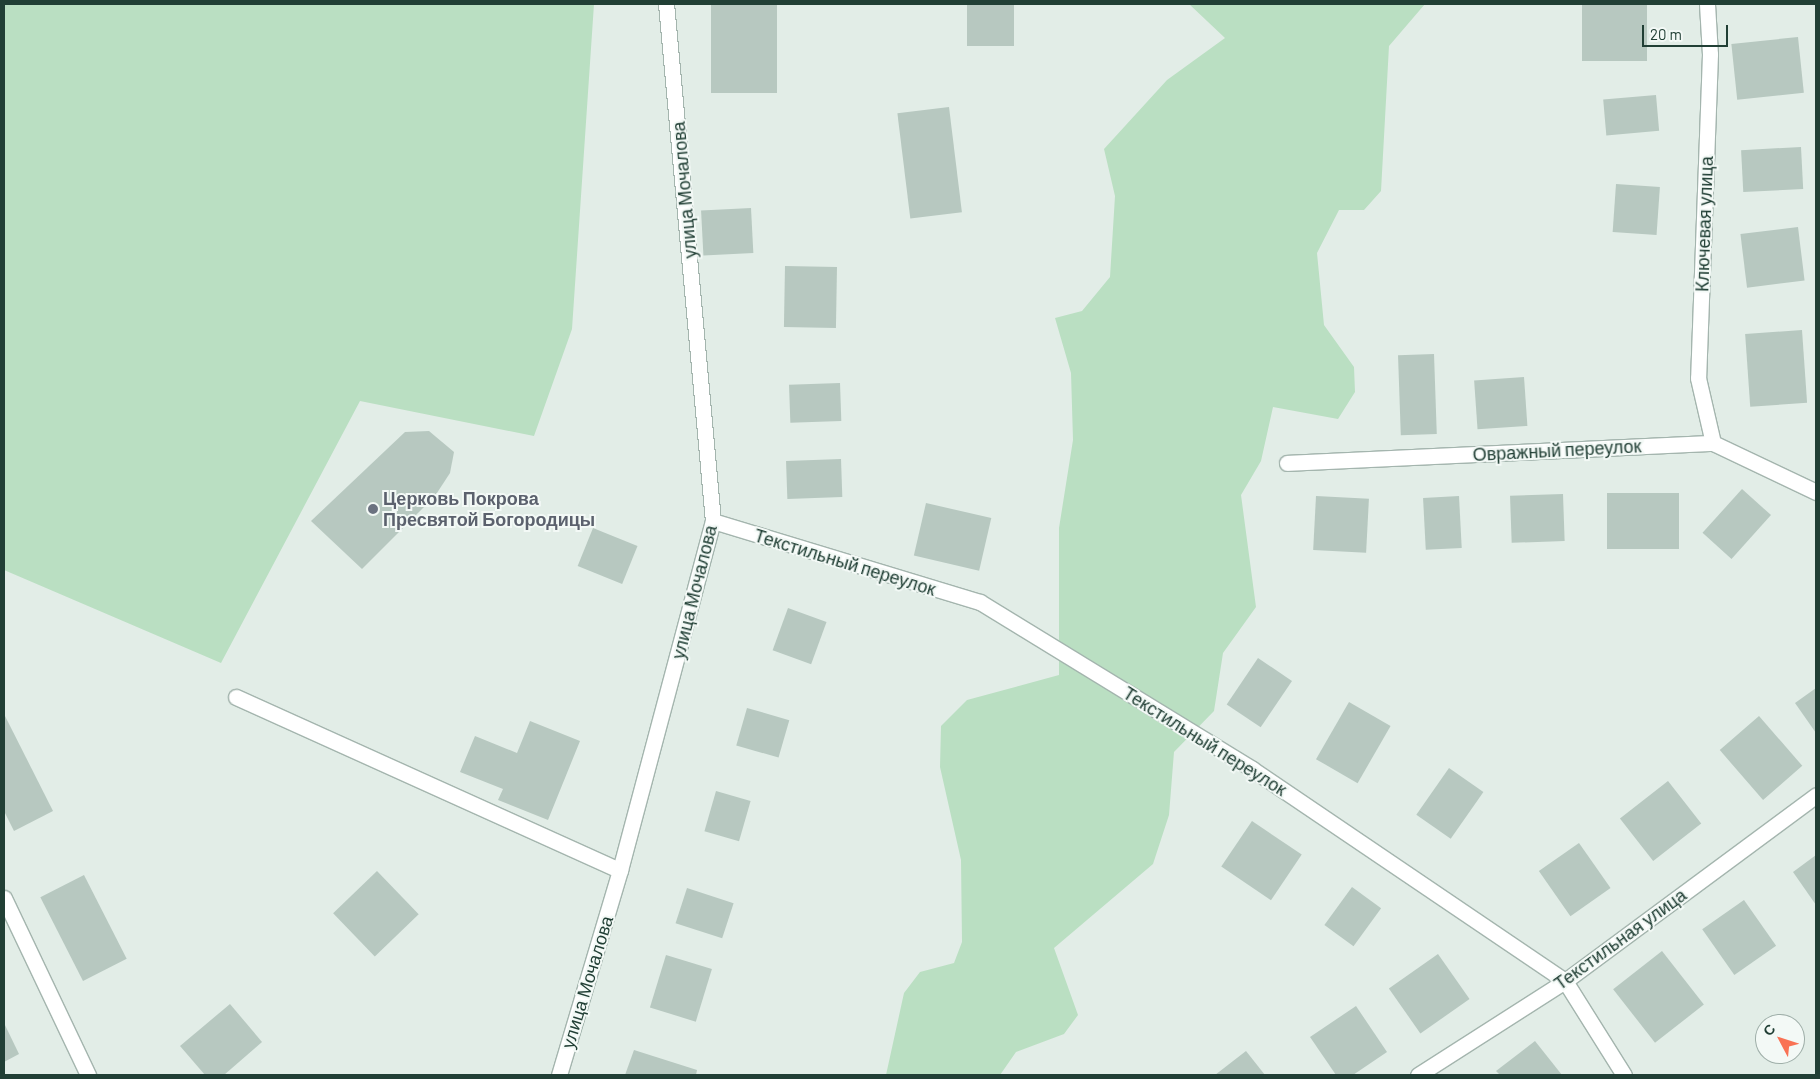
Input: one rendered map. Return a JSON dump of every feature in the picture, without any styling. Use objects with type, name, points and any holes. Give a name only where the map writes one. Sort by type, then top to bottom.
[{"type":"street","name":"улица Мочалова","points":[[560,1075],[620,870],[712,521],[666,4]]},
{"type":"street","name":"Ключевая улица","points":[[1707,4],[1710,54],[1698,378],[1713,443]]},
{"type":"street","name":"Овражный переулок","points":[[1287,463],[1713,443],[1816,492]]},
{"type":"street","name":"Текстильный переулок","points":[[712,521],[980,602],[1252,769],[1565,980],[1624,1075]]},
{"type":"street","points":[[236,697],[620,870]]},
{"type":"street","name":"Текстильная улица","points":[[1418,1075],[1565,980],[1816,795]]},
{"type":"street","points":[[4,898],[88,1075]]},
{"type":"green space","points":[[4,4],[594,4],[572,329],[534,436],[360,401],[221,663],[4,570]]},
{"type":"green space","points":[[1189,4],[1425,4],[1389,46],[1381,191],[1364,210],[1339,210],[1317,253],[1324,325],[1354,367],[1355,392],[1338,419],[1273,407],[1261,461],[1241,495],[1256,607],[1223,653],[1214,711],[1174,752],[1169,815],[1153,864],[1054,948],[1078,1015],[1064,1034],[1016,1052],[1000,1075],[886,1075],[904,993],[920,972],[954,963],[962,942],[961,860],[940,767],[941,726],[967,700],[1059,675],[1059,528],[1073,440],[1071,373],[1055,318],[1082,311],[1110,277],[1115,196],[1104,149],[1167,80],[1225,38]]},
{"type":"building","points":[[711,4],[777,4],[777,93],[711,93]]},
{"type":"building","points":[[967,4],[1014,4],[1014,46],[967,46]]},
{"type":"building","points":[[1582,4],[1647,4],[1647,61],[1582,61]]},
{"type":"building","points":[[1798,37],[1804,93],[1737,100],[1731,44]]},
{"type":"building","points":[[1656,95],[1659,131],[1606,135],[1603,100]]},
{"type":"building","points":[[949,107],[962,212],[910,219],[897,113]]},
{"type":"building","points":[[1801,147],[1803,189],[1743,192],[1741,150]]},
{"type":"building","points":[[1616,184],[1660,187],[1657,235],[1613,232]]},
{"type":"building","points":[[751,208],[753,253],[703,256],[701,211]]},
{"type":"building","points":[[1798,227],[1805,281],[1747,288],[1740,234]]},
{"type":"building","points":[[785,266],[837,267],[836,328],[784,327]]},
{"type":"building","points":[[1802,330],[1807,403],[1750,407],[1745,334]]},
{"type":"building","points":[[1434,354],[1437,434],[1401,435],[1398,355]]},
{"type":"building","points":[[1524,377],[1527,426],[1478,429],[1474,380]]},
{"type":"building","points":[[840,383],[841,421],[790,423],[789,385]]},
{"type":"building","name":"Церковь Покрова Пресвятой Богородицы","points":[[429,431],[454,452],[450,473],[435,496],[362,569],[311,521],[405,432]]},
{"type":"building","points":[[841,459],[842,497],[787,499],[786,461]]},
{"type":"building","points":[[1742,489],[1771,515],[1732,559],[1703,533]]},
{"type":"building","points":[[1607,493],[1679,493],[1679,549],[1607,549]]},
{"type":"building","points":[[1563,494],[1565,541],[1512,543],[1510,496]]},
{"type":"building","points":[[1316,496],[1369,499],[1366,553],[1313,550]]},
{"type":"building","points":[[1459,496],[1462,548],[1426,550],[1423,498]]},
{"type":"building","points":[[926,503],[991,518],[979,571],[914,556]]},
{"type":"building","points":[[593,528],[638,546],[622,584],[578,566]]},
{"type":"building","points":[[788,608],[827,622],[811,664],[773,650]]},
{"type":"building","points":[[1258,658],[1292,681],[1261,727],[1227,704]]},
{"type":"building","points":[[1816,688],[1816,733],[1795,703]]},
{"type":"building","points":[[1349,702],[1391,726],[1358,783],[1316,759]]},
{"type":"building","points":[[747,708],[789,720],[779,758],[736,745]]},
{"type":"building","points":[[4,714],[53,811],[14,831],[4,811]]},
{"type":"building","points":[[1759,716],[1802,766],[1763,800],[1720,750]]},
{"type":"building","points":[[530,721],[580,741],[548,820],[498,800],[503,789],[460,772],[475,736],[517,753]]},
{"type":"building","points":[[1449,768],[1483,792],[1451,839],[1416,815]]},
{"type":"building","points":[[1668,781],[1701,824],[1653,861],[1620,819]]},
{"type":"building","points":[[716,791],[751,801],[739,841],[704,831]]},
{"type":"building","points":[[1252,821],[1302,855],[1271,900],[1221,867]]},
{"type":"building","points":[[1579,843],[1611,888],[1570,916],[1539,871]]},
{"type":"building","points":[[1816,855],[1816,905],[1793,872]]},
{"type":"building","points":[[377,871],[419,914],[375,957],[333,913]]},
{"type":"building","points":[[84,875],[127,959],[83,981],[40,897]]},
{"type":"building","points":[[1352,887],[1381,908],[1353,946],[1324,925]]},
{"type":"building","points":[[687,888],[734,903],[722,938],[676,923]]},
{"type":"building","points":[[1744,900],[1776,946],[1734,975],[1702,929]]},
{"type":"building","points":[[1662,951],[1704,1005],[1655,1043],[1613,989]]},
{"type":"building","points":[[1438,954],[1470,999],[1420,1033],[1389,988]]},
{"type":"building","points":[[666,955],[712,969],[696,1022],[650,1008]]},
{"type":"building","points":[[230,1004],[262,1042],[224,1075],[205,1075],[180,1046]]},
{"type":"building","points":[[1356,1006],[1387,1052],[1353,1075],[1336,1075],[1310,1037]]},
{"type":"building","points":[[4,1023],[19,1054],[4,1062]]},
{"type":"building","points":[[1535,1041],[1562,1075],[1500,1075],[1496,1071]]},
{"type":"building","points":[[634,1050],[697,1070],[696,1075],[625,1075]]},
{"type":"building","points":[[1246,1051],[1265,1075],[1215,1075]]},
{"type":"place","name":"Церковь Покрова Пресвятой Богородицы","points":[[373,509]]}]
